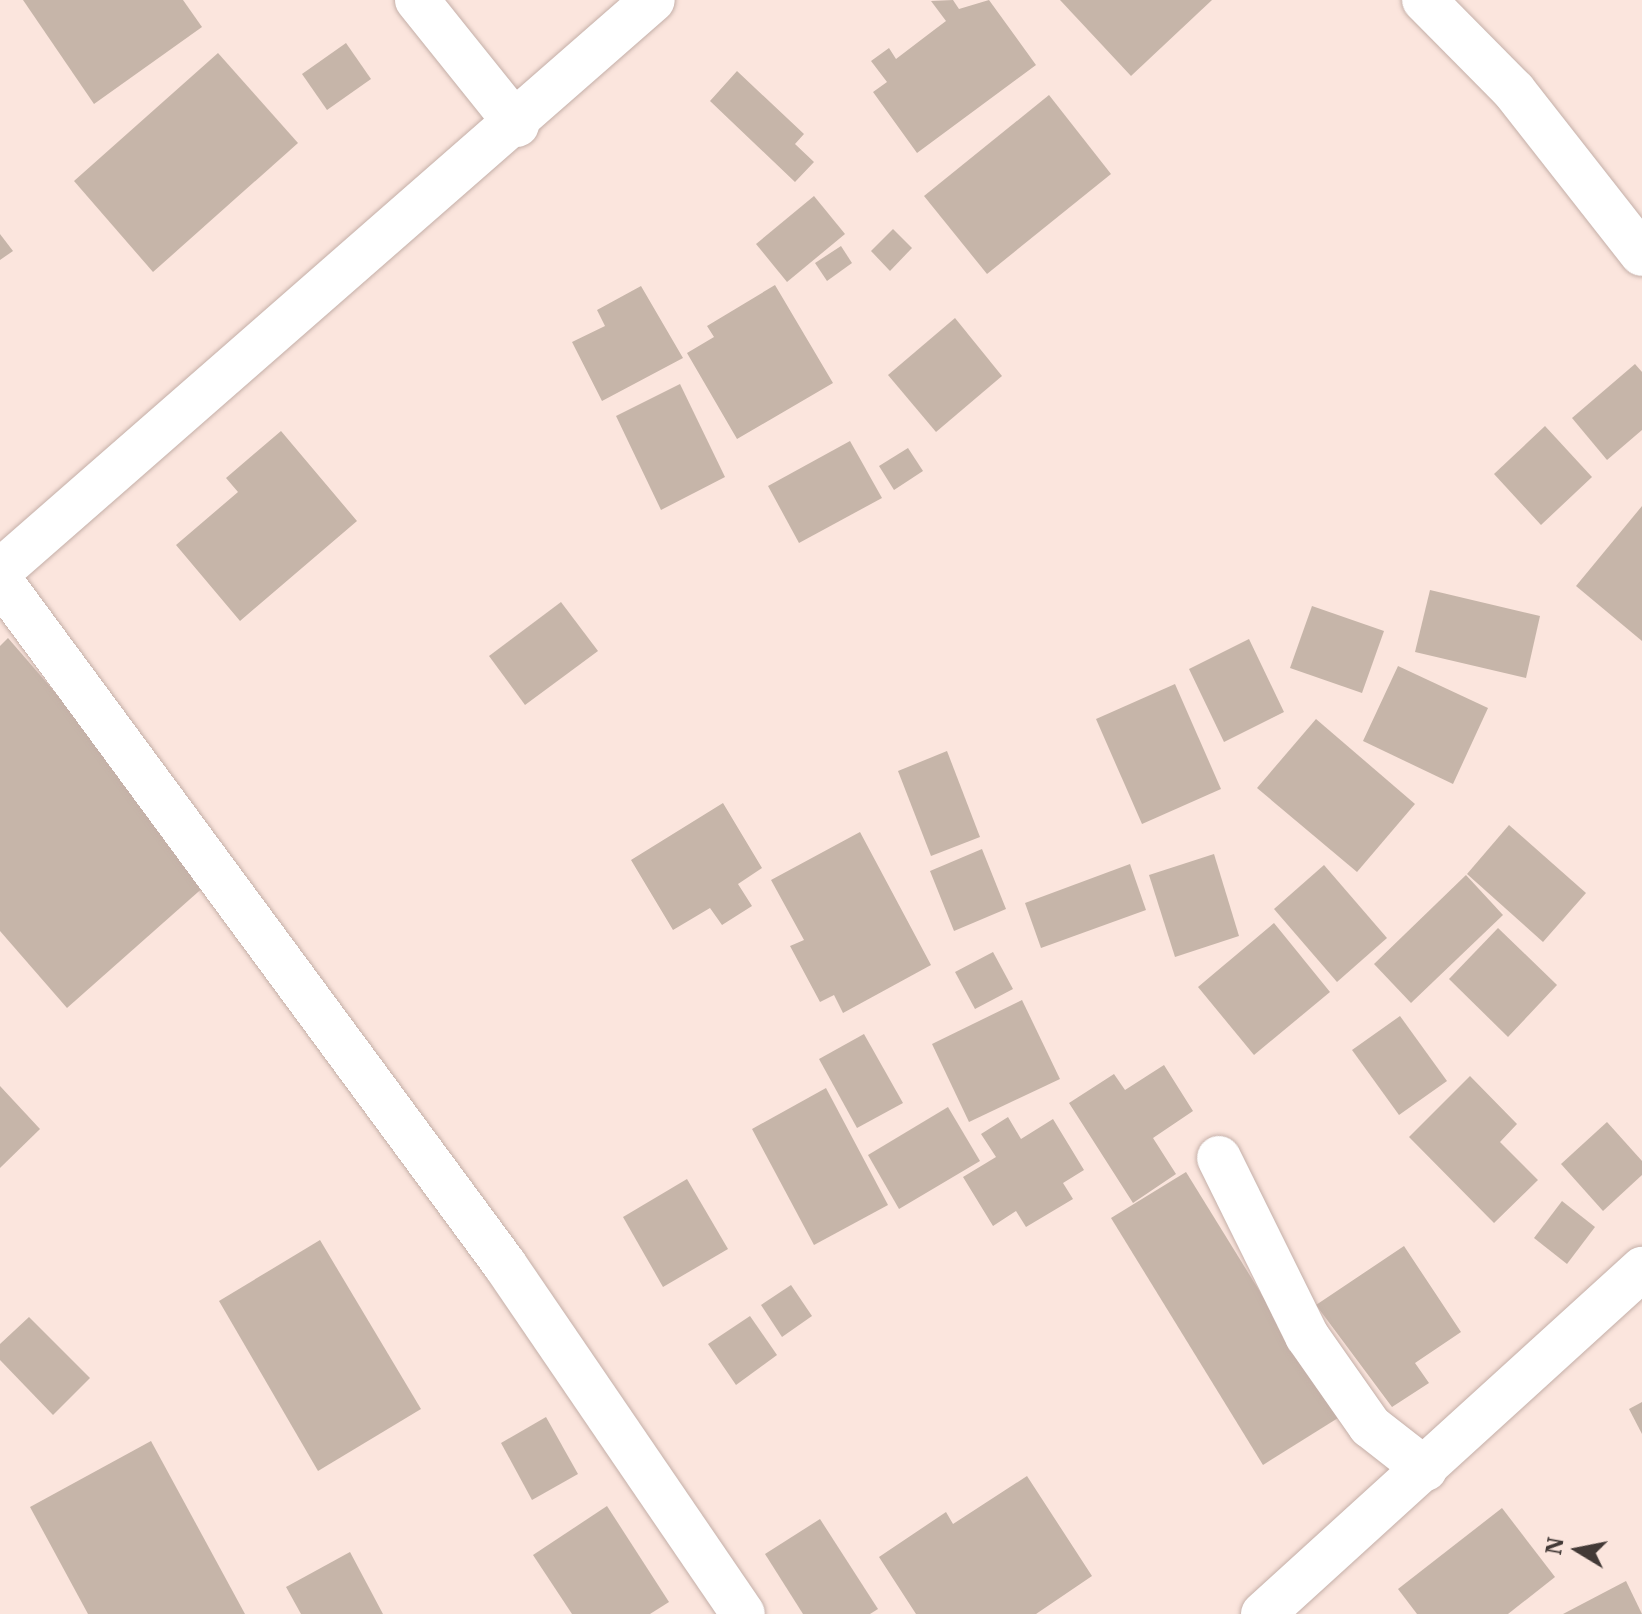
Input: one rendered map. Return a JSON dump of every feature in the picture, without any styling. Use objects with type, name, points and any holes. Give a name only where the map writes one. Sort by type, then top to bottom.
[{"type":"street","points":[[417,0],[517,125]]},
{"type":"street","points":[[0,571],[517,125],[653,0]]},
{"type":"street","points":[[1424,0],[1514,91],[1642,254]]},
{"type":"street","points":[[0,580],[505,1265],[743,1614]]},
{"type":"street","points":[[1219,1158],[1307,1336],[1370,1426],[1425,1469]]},
{"type":"street","points":[[1263,1614],[1642,1269]]},
{"type":"building","points":[[23,0],[183,0],[202,27],[94,104]]},
{"type":"building","points":[[953,0],[959,9],[989,0],[1036,65],[917,153],[873,92],[887,82],[871,61],[889,48],[896,59],[946,21],[931,1]]},
{"type":"building","points":[[1060,0],[1212,0],[1131,76]]},
{"type":"building","points":[[346,43],[371,79],[327,110],[302,74]]},
{"type":"building","points":[[218,53],[298,143],[153,272],[74,181]]},
{"type":"building","points":[[737,71],[804,134],[795,144],[814,162],[795,182],[710,101]]},
{"type":"building","points":[[1049,95],[1111,174],[987,274],[924,196]]},
{"type":"building","points":[[814,196],[845,234],[787,282],[756,244]]},
{"type":"building","points":[[893,229],[912,248],[890,271],[871,251]]},
{"type":"building","points":[[0,234],[13,251],[0,260]]},
{"type":"building","points":[[841,246],[852,263],[827,281],[815,263]]},
{"type":"building","points":[[775,285],[833,383],[737,439],[687,353],[714,337],[707,326]]},
{"type":"building","points":[[641,286],[683,358],[602,401],[572,342],[605,326],[597,310]]},
{"type":"building","points":[[955,318],[1002,376],[936,432],[888,375]]},
{"type":"building","points":[[1635,364],[1642,372],[1642,430],[1607,460],[1572,418]]},
{"type":"building","points":[[680,384],[725,477],[661,510],[616,416]]},
{"type":"building","points":[[1545,426],[1592,477],[1541,525],[1494,474]]},
{"type":"building","points":[[281,431],[357,521],[240,621],[176,545],[238,492],[226,478]]},
{"type":"building","points":[[850,441],[882,498],[799,543],[768,486]]},
{"type":"building","points":[[908,448],[923,471],[894,490],[879,466]]},
{"type":"building","points":[[1642,506],[1642,641],[1576,586]]},
{"type":"building","points":[[1430,590],[1540,616],[1526,678],[1415,652]]},
{"type":"building","points":[[561,602],[598,651],[525,705],[489,656]]},
{"type":"building","points":[[1312,606],[1384,631],[1362,693],[1290,668]]},
{"type":"building","points":[[8,638],[215,877],[67,1008],[0,931],[0,646]]},
{"type":"building","points":[[1249,639],[1284,712],[1224,742],[1189,669]]},
{"type":"building","points":[[1398,666],[1488,708],[1453,784],[1363,741]]},
{"type":"building","points":[[1175,684],[1221,789],[1142,824],[1096,719]]},
{"type":"building","points":[[1316,719],[1415,804],[1357,872],[1257,788]]},
{"type":"building","points":[[947,751],[980,837],[931,856],[898,771]]},
{"type":"building","points":[[723,803],[762,868],[738,884],[752,906],[722,925],[710,908],[673,930],[631,860]]},
{"type":"building","points":[[1509,825],[1586,893],[1543,942],[1467,874]]},
{"type":"building","points":[[860,832],[931,965],[843,1013],[834,995],[820,1002],[790,946],[804,940],[771,880]]},
{"type":"building","points":[[982,849],[1006,909],[954,931],[930,871]]},
{"type":"building","points":[[1214,854],[1239,936],[1175,957],[1149,875]]},
{"type":"building","points":[[1130,864],[1146,910],[1041,948],[1025,903]]},
{"type":"building","points":[[1324,865],[1387,938],[1337,982],[1274,909]]},
{"type":"building","points":[[1466,875],[1503,915],[1411,1003],[1374,964]]},
{"type":"building","points":[[1274,923],[1330,992],[1254,1055],[1198,987]]},
{"type":"building","points":[[1498,928],[1557,985],[1508,1037],[1449,979]]},
{"type":"building","points":[[993,952],[1013,989],[975,1009],[955,972]]},
{"type":"building","points":[[1022,1000],[1060,1079],[969,1122],[932,1044]]},
{"type":"building","points":[[1400,1016],[1447,1081],[1399,1115],[1352,1050]]},
{"type":"building","points":[[864,1034],[903,1103],[857,1128],[819,1059]]},
{"type":"building","points":[[1164,1065],[1193,1111],[1153,1138],[1176,1174],[1133,1203],[1069,1103],[1114,1074],[1125,1090]]},
{"type":"building","points":[[1470,1076],[1517,1124],[1500,1142],[1538,1180],[1494,1223],[1409,1137]]},
{"type":"building","points":[[0,1086],[40,1129],[0,1168]]},
{"type":"building","points":[[826,1088],[888,1205],[814,1245],[752,1129]]},
{"type":"building","points":[[948,1107],[980,1161],[899,1209],[868,1155]]},
{"type":"building","points":[[1008,1117],[1021,1139],[1053,1119],[1084,1170],[1063,1183],[1073,1199],[1026,1227],[1016,1211],[993,1226],[963,1177],[996,1157],[981,1134]]},
{"type":"building","points":[[1607,1122],[1642,1161],[1642,1175],[1603,1211],[1561,1164]]},
{"type":"building","points":[[1186,1172],[1338,1418],[1263,1465],[1111,1218]]},
{"type":"building","points":[[687,1179],[728,1249],[663,1287],[623,1217]]},
{"type":"building","points":[[1562,1201],[1595,1227],[1567,1264],[1534,1238]]},
{"type":"building","points":[[320,1240],[421,1409],[318,1471],[219,1301]]},
{"type":"building","points":[[1404,1246],[1461,1332],[1415,1363],[1429,1383],[1392,1407],[1316,1305]]},
{"type":"building","points":[[791,1285],[812,1316],[782,1337],[761,1305]]},
{"type":"building","points":[[750,1316],[777,1355],[736,1385],[708,1344]]},
{"type":"building","points":[[29,1317],[90,1378],[53,1415],[0,1360],[0,1344]]},
{"type":"building","points":[[1642,1402],[1642,1434],[1629,1409]]},
{"type":"building","points":[[546,1417],[578,1474],[532,1500],[501,1443]]},
{"type":"building","points":[[151,1441],[245,1614],[88,1614],[30,1507]]},
{"type":"building","points":[[1027,1476],[1092,1576],[1036,1614],[916,1614],[879,1557],[946,1512],[953,1524]]},
{"type":"building","points":[[607,1506],[669,1602],[650,1614],[572,1614],[533,1555]]},
{"type":"building","points":[[1502,1508],[1555,1577],[1508,1614],[1417,1614],[1398,1589]]},
{"type":"building","points":[[820,1519],[878,1609],[870,1614],[803,1614],[765,1554]]},
{"type":"building","points":[[350,1552],[383,1614],[301,1614],[286,1587]]},
{"type":"building","points":[[1626,1581],[1642,1614],[1563,1614]]}]
